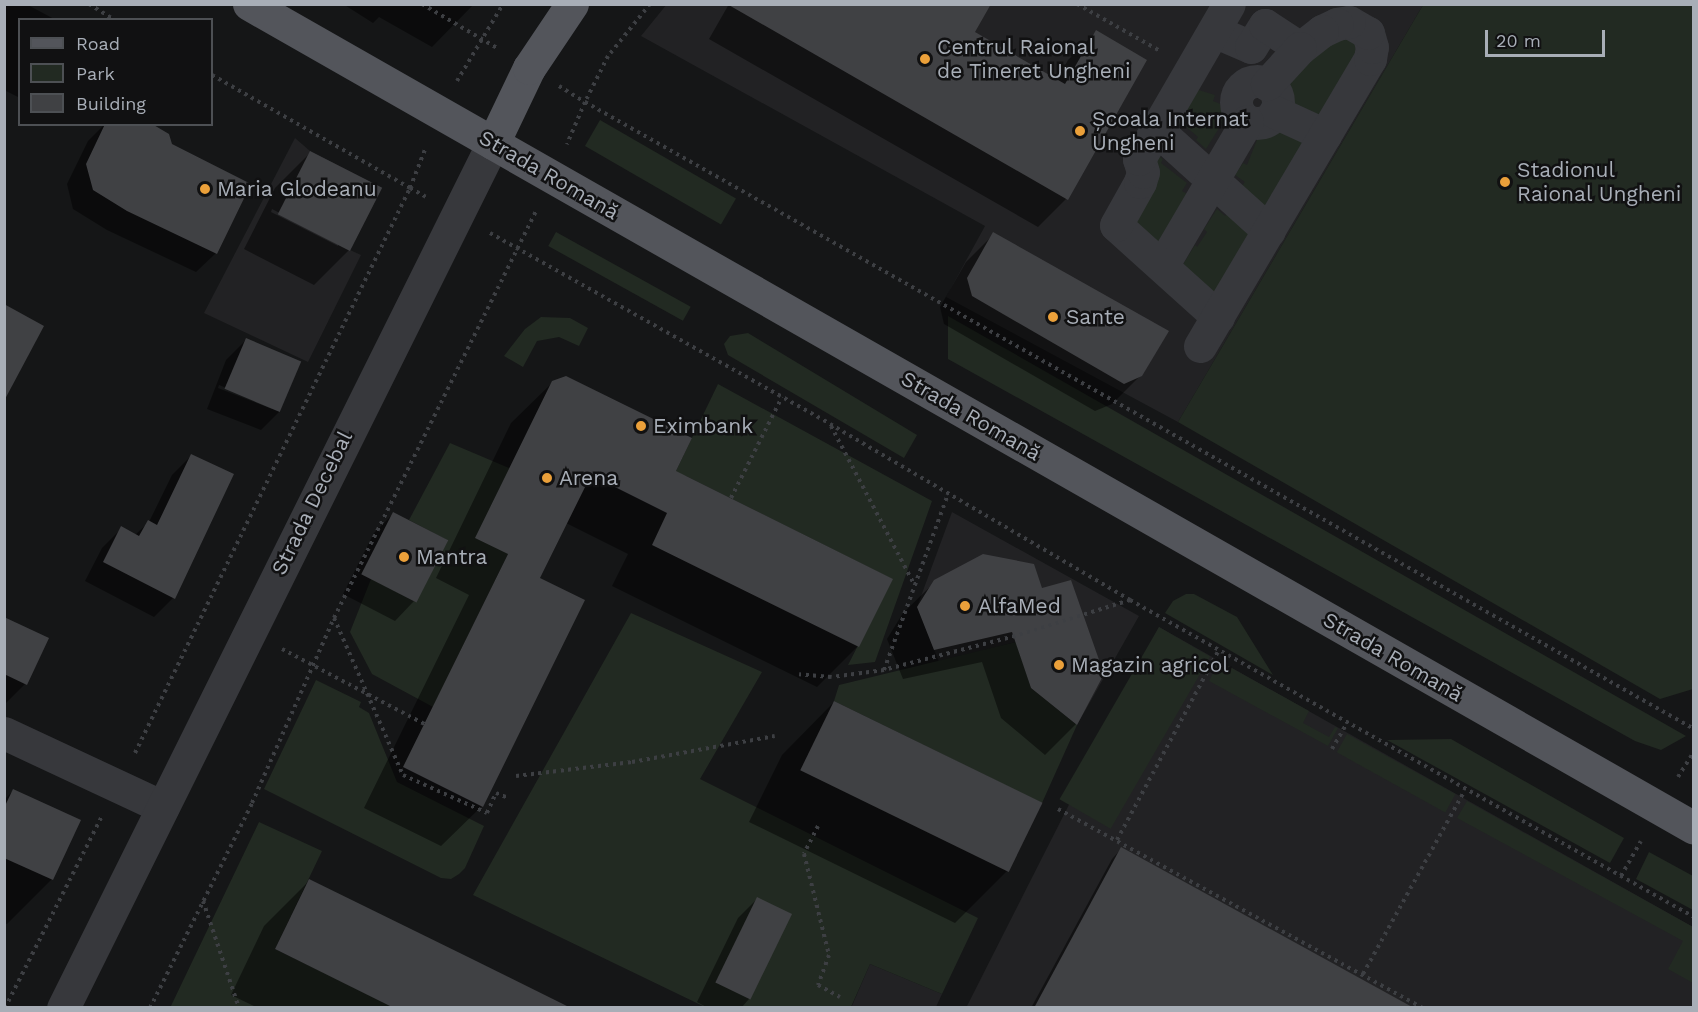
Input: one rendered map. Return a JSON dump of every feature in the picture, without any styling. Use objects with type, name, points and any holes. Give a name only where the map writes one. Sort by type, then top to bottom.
[{"type":"main road","name":"Strada Romană","points":[[249,4],[1694,828]]},
{"type":"main road","name":"Strada Decebal","points":[[493,143],[529,68],[572,4]]},
{"type":"street","points":[[1218,317],[1116,225],[1140,182],[1143,172],[1139,159],[1156,129],[1179,65],[1222,18],[1251,47],[1265,26],[1300,48]]},
{"type":"street","points":[[1162,266],[1256,103],[1300,48],[1322,31],[1336,24],[1349,22],[1368,33],[1372,47],[1370,60],[1200,346]]},
{"type":"street","points":[[1179,65],[1325,135]]},
{"type":"street","points":[[1156,129],[1269,231]]},
{"type":"street","name":"Strada Decebal","points":[[63,1008],[493,143]]},
{"type":"street","points":[[4,733],[162,807]]},
{"type":"path","points":[[89,4],[112,18]]},
{"type":"path","points":[[150,1008],[252,803],[334,618],[553,177],[585,102],[608,56],[650,4]]},
{"type":"path","points":[[1077,4],[1179,65]]},
{"type":"path","points":[[213,76],[830,424],[1218,652],[1694,917]]},
{"type":"path","points":[[585,102],[1694,729]]},
{"type":"path","points":[[5,1008],[117,786],[410,188]]},
{"type":"path","points":[[731,498],[782,397]]},
{"type":"path","points":[[830,424],[915,584]]},
{"type":"path","points":[[884,670],[948,494]]},
{"type":"path","points":[[799,674],[831,677],[884,670],[1015,636],[1130,600]]},
{"type":"path","points":[[334,618],[403,775],[487,813],[496,793],[506,797]]},
{"type":"path","points":[[281,648],[424,724]]},
{"type":"path","points":[[1117,840],[1218,652]]},
{"type":"path","points":[[1332,749],[1347,723]]},
{"type":"path","points":[[516,776],[632,762],[775,736]]},
{"type":"path","points":[[1363,974],[1465,790]]},
{"type":"path","points":[[1058,809],[1423,1008]]},
{"type":"path","points":[[819,826],[804,854],[829,955],[818,985],[840,997]]},
{"type":"path","points":[[203,901],[239,1008]]},
{"type":"shaded area","name":"Școala Internat Ungheni","points":[[667,4],[1423,5],[1178,422],[946,297],[985,226],[641,36]]},
{"type":"shaded area","points":[[295,138],[310,151],[382,188],[350,250],[361,255],[308,362],[204,313]]},
{"type":"shaded area","points":[[952,512],[1139,616],[1077,725],[1031,688],[1016,642],[939,662],[917,607]]},
{"type":"shaded area","points":[[1159,627],[1693,927],[1693,1007],[966,1008]]},
{"type":"shaded area","points":[[870,964],[942,994],[936,1007],[851,1008]]},
{"type":"green space","name":"Stadionul Raional Ungheni","points":[[1423,5],[1693,5],[1693,689],[1660,699],[1178,422]]},
{"type":"green space","points":[[1330,33],[1361,41],[1325,125],[1289,104],[1286,87]]},
{"type":"green space","points":[[1192,88],[1215,95],[1213,101],[1223,105],[1226,117],[1206,149],[1196,140],[1198,137],[1184,125],[1182,127],[1175,122]]},
{"type":"green space","points":[[600,120],[736,198],[721,224],[585,146]]},
{"type":"green space","points":[[1278,128],[1313,138],[1272,211],[1240,188],[1245,182],[1235,175],[1243,163],[1247,165],[1259,135],[1271,134]]},
{"type":"green space","points":[[1157,155],[1163,159],[1161,163],[1187,183],[1182,191],[1187,194],[1156,250],[1126,226]]},
{"type":"green space","points":[[1217,209],[1225,216],[1230,211],[1256,235],[1218,305],[1182,266],[1195,245],[1197,247],[1207,232],[1204,229]]},
{"type":"green space","points":[[556,232],[691,307],[683,321],[548,246]]},
{"type":"green space","points":[[948,316],[1686,736],[1661,750],[1635,741],[948,359]]},
{"type":"green space","points":[[541,317],[570,318],[588,328],[579,346],[559,337],[537,341],[523,367],[504,356],[525,329]]},
{"type":"green space","points":[[748,333],[917,435],[904,458],[728,355],[724,344],[730,336]]},
{"type":"green space","points":[[718,384],[932,501],[875,662],[848,665],[892,579],[686,476],[674,475]]},
{"type":"green space","points":[[450,443],[509,468],[508,554],[433,707],[372,674],[350,632],[371,579],[416,602],[447,540],[409,520]]},
{"type":"green space","points":[[1186,594],[1194,594],[1237,617],[1273,675],[1165,613],[1173,601]]},
{"type":"green space","points":[[631,613],[762,672],[700,779],[978,918],[942,994],[870,964],[851,1007],[705,1007],[473,895]]},
{"type":"green space","points":[[1159,627],[1210,656],[1111,829],[1060,799]]},
{"type":"green space","points":[[1016,642],[1031,688],[1077,725],[1042,803],[834,701],[839,685]]},
{"type":"green space","points":[[1219,661],[1309,711],[1303,723],[1329,737],[1335,727],[1338,728],[1328,746],[1209,681]]},
{"type":"green space","points":[[316,680],[361,702],[359,707],[369,713],[397,782],[484,826],[465,868],[459,874],[451,879],[441,878],[264,789]]},
{"type":"green space","points":[[1347,734],[1455,794],[1445,812],[1337,752]]},
{"type":"green space","points":[[1451,739],[1624,838],[1610,863],[1387,740]]},
{"type":"green space","points":[[1467,801],[1693,927],[1693,983],[1668,969],[1683,941],[1457,818]]},
{"type":"green space","points":[[259,822],[322,851],[275,949],[394,1007],[170,1008]]},
{"type":"green space","points":[[1649,852],[1693,876],[1693,910],[1636,879]]},
{"type":"building","points":[[727,4],[991,4],[975,32],[1065,84],[1096,30],[1147,60],[1068,200]]},
{"type":"building","points":[[104,126],[155,126],[169,134],[172,144],[251,184],[217,254],[127,211],[93,190],[86,164]]},
{"type":"building","points":[[310,151],[382,188],[350,251],[278,214]]},
{"type":"building","points":[[993,232],[1169,331],[1142,376],[1124,384],[972,296],[967,278]]},
{"type":"building","points":[[4,304],[44,326],[4,401]]},
{"type":"building","points":[[246,338],[301,361],[280,412],[225,389]]},
{"type":"building","points":[[566,376],[692,438],[676,471],[893,579],[859,647],[652,545],[667,513],[591,475],[540,578],[585,600],[483,807],[403,767],[508,554],[475,538],[552,381]]},
{"type":"building","points":[[191,454],[234,474],[175,599],[103,562],[121,526],[139,536],[148,520],[157,525]]},
{"type":"building","name":"Mantra","points":[[393,512],[448,540],[416,603],[361,574]]},
{"type":"building","points":[[983,554],[1034,564],[1042,588],[1071,580],[1104,674],[1077,725],[1031,688],[1012,632],[934,650],[917,607],[934,580]]},
{"type":"building","points":[[4,617],[49,638],[27,685],[4,674]]},
{"type":"building","points":[[834,701],[1043,803],[1009,872],[800,770]]},
{"type":"building","points":[[13,789],[81,820],[53,880],[4,858],[4,808]]},
{"type":"building","points":[[1121,847],[1414,1008],[1034,1008]]},
{"type":"building","points":[[309,879],[571,1008],[394,1008],[275,949]]},
{"type":"building","points":[[757,897],[792,914],[750,999],[715,982]]},
{"type":"place","name":"Centrul Raional de Tineret Ungheni","points":[[925,59]]},
{"type":"place","name":"Școala Internat Ungheni","points":[[1080,131]]},
{"type":"place","name":"Stadionul Raional Ungheni","points":[[1505,182]]},
{"type":"place","name":"Maria Glodeanu","points":[[205,189]]},
{"type":"place","name":"Sante","points":[[1053,317]]},
{"type":"place","name":"Eximbank","points":[[641,426]]},
{"type":"place","name":"Arena","points":[[547,478]]},
{"type":"place","name":"Mantra","points":[[404,557]]},
{"type":"place","name":"AlfaMed","points":[[965,606]]},
{"type":"place","name":"Magazin agricol","points":[[1059,665]]}]
